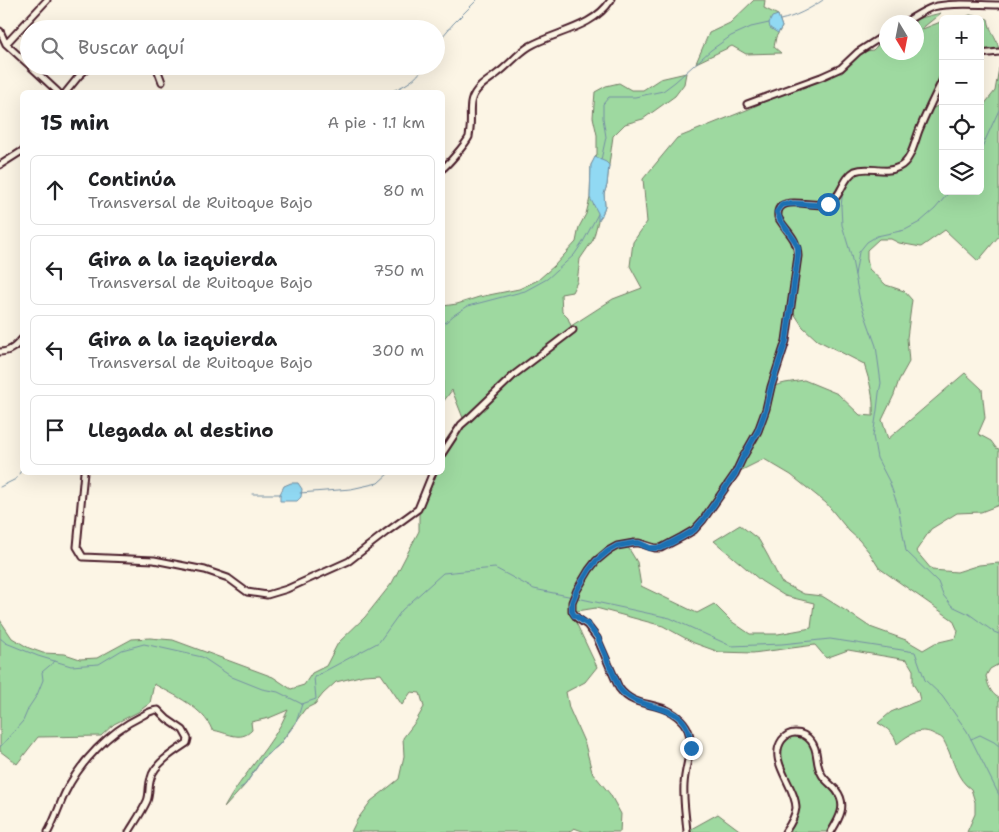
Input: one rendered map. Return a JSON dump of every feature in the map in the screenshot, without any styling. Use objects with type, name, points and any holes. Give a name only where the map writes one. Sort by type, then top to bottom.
[{"type":"street","points":[[28,20],[47,0]]},
{"type":"street","points":[[445,166],[457,154],[469,137],[470,106],[473,95],[480,86],[527,47],[592,20],[603,11],[611,0]]},
{"type":"street","points":[[916,15],[934,7],[948,4],[999,5]]},
{"type":"street","points":[[6,44],[20,29]]},
{"type":"street","points":[[0,31],[6,44],[20,56]]},
{"type":"street","points":[[747,104],[841,68],[858,52],[879,38]]},
{"type":"street","points":[[984,54],[999,52]]},
{"type":"street","points":[[40,75],[56,90]]},
{"type":"street","points":[[68,90],[80,75]]},
{"type":"street","points":[[159,75],[162,82]]},
{"type":"street","points":[[687,832],[684,784],[691,748],[688,730],[683,723],[663,708],[636,702],[624,694],[619,688],[598,638],[587,624],[574,615],[572,602],[589,570],[608,551],[617,546],[634,543],[650,548],[661,548],[694,530],[726,488],[758,431],[786,341],[798,256],[798,248],[795,241],[778,217],[778,209],[782,205],[791,203],[821,206],[828,204],[837,197],[850,174],[870,169],[892,170],[904,164],[914,147],[919,129],[939,87]]},
{"type":"street","points":[[0,165],[20,152]]},
{"type":"street","points":[[445,449],[461,425],[515,374],[573,330]]},
{"type":"street","points":[[0,352],[11,350],[20,341]]},
{"type":"street","points":[[84,475],[77,547],[83,557],[154,560],[197,568],[228,578],[247,592],[267,595],[287,589],[349,562],[418,509],[432,475]]},
{"type":"street","points":[[48,832],[55,820],[65,793],[89,758],[121,728],[138,718],[158,710],[166,719],[183,730],[188,739],[187,743],[162,763],[151,776],[148,799],[129,832]]},
{"type":"street","points":[[785,832],[796,810],[793,791],[781,769],[778,754],[783,738],[793,733],[804,734],[811,740],[815,749],[818,768],[840,798],[842,812],[831,832]]},
{"type":"green space","points":[[754,0],[765,0],[764,8],[778,15],[782,27],[776,37],[774,47],[781,53],[746,54],[732,46],[696,63],[709,33],[730,23]]},
{"type":"green space","points":[[941,13],[924,27],[924,17]]},
{"type":"green space","points":[[984,18],[988,19],[998,44],[999,52],[984,54]]},
{"type":"green space","points":[[939,23],[939,88],[928,111],[939,105],[939,195],[984,195],[984,105],[995,91],[999,68],[999,236],[978,261],[945,230],[921,247],[899,243],[891,239],[879,239],[867,250],[867,259],[869,269],[886,285],[904,291],[912,300],[907,338],[909,362],[882,420],[888,439],[965,373],[982,389],[985,418],[978,434],[991,441],[999,449],[999,505],[981,512],[957,513],[931,529],[916,551],[932,570],[957,572],[979,565],[999,563],[999,664],[990,669],[986,676],[991,691],[999,698],[999,832],[967,832],[975,814],[975,802],[971,789],[959,775],[943,739],[927,731],[922,731],[909,735],[897,744],[890,732],[878,723],[891,712],[920,700],[913,684],[913,670],[907,660],[848,650],[826,658],[815,645],[753,653],[719,652],[694,643],[663,626],[596,608],[571,612],[597,667],[585,682],[566,692],[569,708],[585,744],[592,772],[610,794],[621,814],[620,832],[585,832],[574,828],[569,832],[351,832],[371,801],[399,779],[404,756],[403,738],[424,707],[420,693],[411,692],[402,705],[381,674],[364,675],[336,682],[315,704],[305,709],[279,745],[263,758],[245,785],[224,808],[239,783],[274,736],[288,710],[269,718],[251,722],[252,730],[247,734],[233,736],[212,730],[208,722],[195,709],[154,684],[150,703],[138,712],[114,724],[101,736],[38,737],[17,764],[0,751],[0,620],[12,638],[29,648],[43,653],[65,654],[80,659],[97,658],[132,639],[173,640],[273,677],[291,689],[304,685],[312,673],[326,666],[338,643],[365,617],[392,583],[419,531],[419,509],[428,475],[445,475],[445,441],[463,418],[452,390],[445,399],[445,306],[519,289],[538,280],[576,242],[579,227],[586,214],[590,198],[591,165],[597,154],[597,135],[593,117],[595,92],[606,86],[619,83],[631,90],[643,90],[660,79],[686,73],[684,84],[675,96],[643,119],[625,124],[613,136],[607,185],[604,194],[605,206],[598,221],[593,240],[580,259],[577,282],[572,292],[561,294],[562,312],[568,318],[571,326],[613,299],[642,288],[630,266],[633,242],[647,222],[643,179],[677,138],[749,109],[825,72],[842,73],[858,52],[873,50],[879,44],[879,60],[924,60],[924,28]],"holes":[[[790,307],[803,327],[817,340],[864,364],[871,390],[873,416],[860,415],[838,394],[804,380],[770,387],[785,342]],[[764,459],[791,475],[826,503],[869,552],[879,568],[953,620],[958,631],[956,638],[935,643],[923,650],[906,640],[870,627],[822,596],[804,594],[781,582],[759,540],[740,525],[714,541],[761,581],[785,596],[814,603],[811,628],[778,634],[750,634],[731,621],[714,604],[697,613],[641,586],[637,562],[626,544],[644,544],[661,548],[694,530],[734,474]]]},
{"type":"green space","points":[[803,735],[813,744],[816,762],[839,799],[841,812],[830,832],[784,832],[795,811],[794,802],[777,754],[786,736]]},
{"type":"green space","points":[[718,814],[742,832],[689,832],[691,829]]},
{"type":"water","points":[[778,15],[782,27],[778,33],[770,28],[769,23],[772,17]]},
{"type":"water","points":[[595,157],[609,165],[604,194],[605,206],[598,221],[598,213],[590,198],[591,165]]},
{"type":"water","points":[[298,483],[302,489],[301,497],[297,501],[280,501],[280,494],[284,486]]},
{"type":"waterway","points":[[445,33],[477,0]]},
{"type":"waterway","points":[[780,20],[802,12],[823,0]]},
{"type":"waterway","points":[[601,160],[606,137],[603,104],[609,97],[635,97],[663,91],[711,50],[731,36],[751,27],[769,23]]},
{"type":"waterway","points":[[394,90],[405,85],[418,75]]},
{"type":"waterway","points":[[984,143],[999,110]]},
{"type":"waterway","points":[[843,190],[841,206],[842,225],[851,255],[860,301],[876,346],[881,383],[873,436],[877,458],[889,481],[898,506],[906,551],[938,582],[943,595],[952,606],[969,614],[999,634]]},
{"type":"waterway","points":[[855,275],[859,252],[867,242],[877,236],[905,230],[920,222],[935,209],[947,195]]},
{"type":"waterway","points":[[445,322],[468,306],[525,291],[547,279],[574,255],[598,214]]},
{"type":"waterway","points":[[0,487],[16,479],[20,472]]},
{"type":"waterway","points":[[300,493],[351,489],[378,483],[387,475]]},
{"type":"waterway","points":[[252,494],[281,494]]},
{"type":"waterway","points":[[0,638],[6,643],[38,656],[71,666],[99,664],[122,650],[144,644],[202,657],[232,677],[262,689],[278,692],[302,704],[316,699],[314,677],[379,642],[402,610],[443,573],[495,568],[534,589],[573,597]]},
{"type":"waterway","points":[[577,598],[670,618],[731,646],[782,644],[830,639],[915,652],[925,680],[942,696],[967,731],[999,795]]},
{"type":"waterway","points":[[0,747],[23,721],[43,680],[42,672],[55,661]]},
{"type":"waterway","points":[[240,788],[245,785],[263,758],[279,745],[296,723],[302,704]]},
{"type":"waterway","points":[[971,739],[980,735],[999,746]]},
{"type":"route","points":[[691,748],[688,730],[677,717],[663,708],[629,699],[619,688],[598,638],[587,624],[574,615],[571,606],[572,602],[589,570],[608,551],[626,544],[639,543],[650,548],[661,548],[671,543],[694,530],[726,488],[758,431],[786,341],[798,248],[778,217],[778,209],[782,205],[796,202],[821,206],[828,204]]}]
